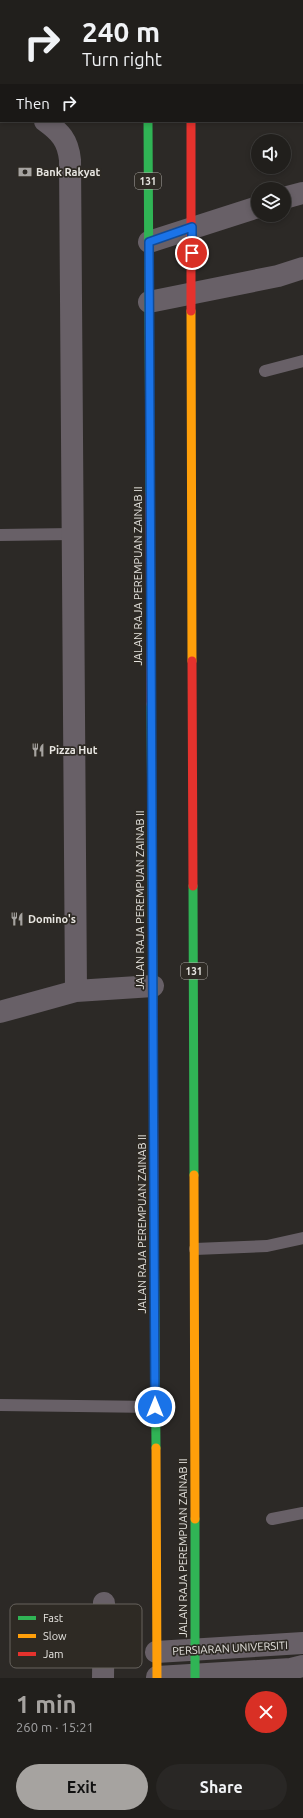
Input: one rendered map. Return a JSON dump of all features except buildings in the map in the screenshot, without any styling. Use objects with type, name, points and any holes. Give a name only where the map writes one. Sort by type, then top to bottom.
[{"type":"main road","name":"JALAN RAJA PEREMPUAN ZAINAB II","points":[[148,122],[157,1678]]},
{"type":"main road","name":"JALAN RAJA PEREMPUAN ZAINAB II","points":[[192,122],[195,1677]]},
{"type":"street","points":[[46,122],[59,132],[65,140],[70,160],[76,991]]},
{"type":"street","points":[[291,196],[303,193]]},
{"type":"street","points":[[149,242],[251,208]]},
{"type":"street","points":[[149,302],[278,276],[303,268]]},
{"type":"street","points":[[0,1012],[76,991],[152,986]]},
{"type":"street","name":"PERSIARAN UNIVERSITI","points":[[156,1652],[303,1643]]},
{"type":"street","points":[[157,1678],[195,1677],[303,1666]]},
{"type":"street","points":[[103,1668],[103,1678]]},
{"type":"lane","points":[[265,371],[303,361]]},
{"type":"lane","points":[[0,535],[73,534]]},
{"type":"lane","points":[[195,1249],[267,1246],[303,1238]]},
{"type":"lane","points":[[0,1405],[155,1407]]},
{"type":"lane","points":[[272,1519],[303,1513]]},
{"type":"traffic: fast","points":[[148,122],[150,494]]},
{"type":"traffic: fast","points":[[151,704],[153,1003]]},
{"type":"traffic: fast","points":[[193,886],[194,1175]]},
{"type":"traffic: fast","points":[[154,1205],[156,1448]]},
{"type":"traffic: fast","points":[[195,1519],[195,1678]]},
{"type":"traffic: slow","points":[[191,311],[192,661]]},
{"type":"traffic: slow","points":[[194,1175],[195,1519]]},
{"type":"traffic: slow","points":[[156,1448],[157,1678]]},
{"type":"traffic: jam","points":[[191,122],[191,311]]},
{"type":"traffic: jam","points":[[150,494],[151,704]]},
{"type":"traffic: jam","points":[[192,661],[193,886]]},
{"type":"traffic: jam","points":[[153,1003],[154,1205]]},
{"type":"place","name":"Bank Rakyat","points":[[25,172]]},
{"type":"place","name":"Pizza Hut","points":[[38,750]]},
{"type":"place","name":"Domino's","points":[[17,919]]},
{"type":"route","points":[[155,1407],[149,242],[192,227],[192,253]]}]
